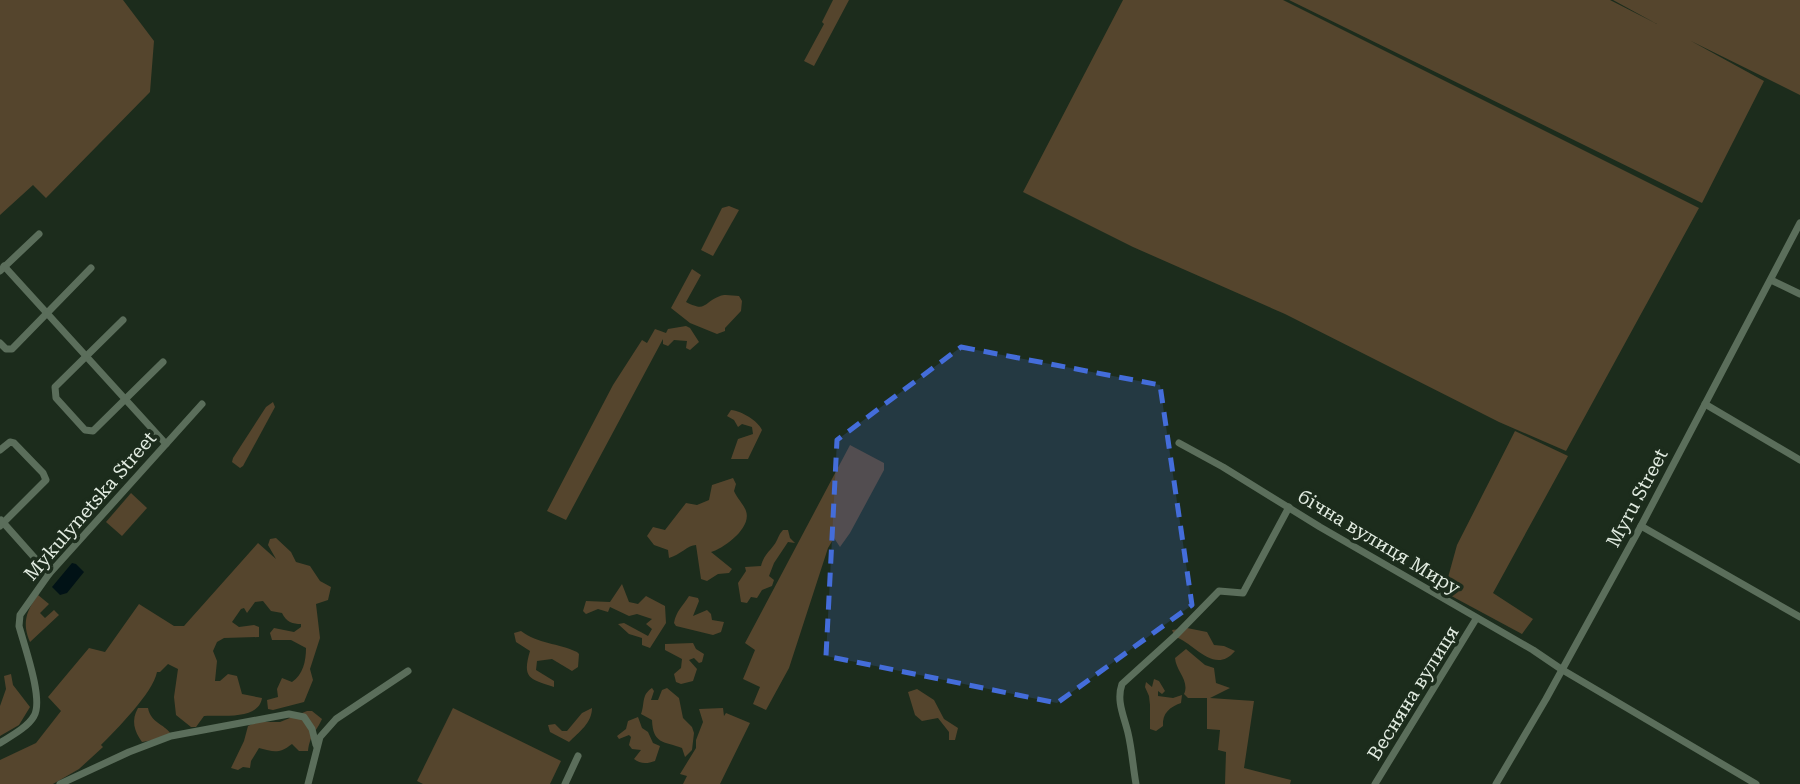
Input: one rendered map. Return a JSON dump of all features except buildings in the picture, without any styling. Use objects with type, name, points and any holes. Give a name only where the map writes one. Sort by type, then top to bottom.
[{"type":"street","name":"Myru Street","points":[[1496,784],[1641,526],[1800,223]]},
{"type":"street","points":[[39,234],[2,269],[48,313],[166,444]]},
{"type":"street","points":[[0,343],[10,350],[91,268]]},
{"type":"street","points":[[1771,280],[1800,294]]},
{"type":"street","points":[[123,320],[57,383],[56,398],[85,430],[91,432],[163,362]]},
{"type":"street","name":"Mykulynetska Street","points":[[0,743],[26,725],[37,709],[34,685],[18,621],[23,611],[49,574],[202,404]]},
{"type":"street","points":[[1704,404],[1800,460]]},
{"type":"street","points":[[0,450],[10,442],[14,443],[43,473],[46,480],[1,523],[49,574]]},
{"type":"street","name":"бічна вулиця Миру","points":[[1179,443],[1756,784]]},
{"type":"street","points":[[1136,784],[1128,733],[1121,711],[1119,692],[1122,684],[1219,591],[1243,593],[1289,508]]},
{"type":"street","points":[[1641,526],[1800,617]]},
{"type":"street","name":"Весняна вулиця","points":[[1375,784],[1476,619]]},
{"type":"street","points":[[307,784],[320,737],[337,719],[408,671]]},
{"type":"street","points":[[60,784],[171,736],[289,714],[304,717],[312,729],[316,745]]},
{"type":"street","points":[[565,784],[578,756]]},
{"type":"highlighted area","points":[[961,347],[1160,385],[1192,605],[1057,703],[826,656],[837,440]]},
{"type":"shaded area","points":[[0,0],[123,0],[154,41],[150,92],[46,198],[33,185],[0,215]]},
{"type":"shaded area","points":[[833,0],[849,0],[814,66],[804,61],[824,24],[822,22]]},
{"type":"shaded area","points":[[1123,0],[1283,0],[1699,208],[1566,451],[1499,422],[1285,314],[1133,247],[1023,192]]},
{"type":"shaded area","points":[[1289,0],[1610,0],[1657,24],[1613,0],[1800,0],[1800,95],[1691,41],[1764,81],[1702,203]]},
{"type":"shaded area","points":[[729,206],[739,210],[713,256],[701,250],[722,208]]},
{"type":"shaded area","points":[[692,269],[701,275],[686,302],[702,307],[724,295],[739,296],[742,301],[741,311],[725,331],[717,334],[690,323],[671,308]]},
{"type":"shaded area","points":[[686,326],[699,342],[690,350],[686,348],[687,341],[674,340],[668,346],[663,344],[663,339],[566,520],[547,511],[613,385],[642,340],[647,343],[655,329],[666,333],[668,329]]},
{"type":"shaded area","points":[[273,402],[275,407],[240,468],[232,462],[233,458],[266,407]]},
{"type":"shaded area","points":[[731,410],[749,417],[762,430],[748,459],[731,459],[738,439],[753,434],[752,427],[742,424],[738,427],[734,420],[727,416]]},
{"type":"shaded area","points":[[1515,431],[1568,456],[1493,593],[1533,619],[1522,634],[1444,592],[1457,545]]},
{"type":"shaded area","points":[[850,445],[884,463],[884,470],[840,547],[834,538],[828,548],[789,668],[766,710],[753,704],[760,687],[743,679],[755,650],[745,643]]},
{"type":"shaded area","points":[[733,478],[736,484],[734,491],[747,517],[736,536],[711,552],[732,569],[729,573],[718,574],[707,581],[701,579],[696,545],[669,558],[668,550],[654,545],[647,536],[653,527],[665,530],[686,503],[697,505],[709,500],[712,485]]},
{"type":"shaded area","points":[[131,493],[147,508],[122,536],[106,522]]},
{"type":"shaded area","points":[[783,530],[788,530],[795,543],[788,542],[774,563],[769,576],[774,580],[772,586],[762,590],[757,598],[751,597],[747,603],[741,602],[738,583],[746,571],[745,567],[761,566]]},
{"type":"shaded area","points":[[276,538],[291,552],[296,562],[310,566],[320,581],[331,587],[328,600],[316,604],[320,638],[310,669],[313,680],[304,702],[268,709],[267,700],[278,697],[277,689],[282,678],[292,682],[299,676],[306,648],[291,640],[272,640],[270,633],[274,628],[294,632],[301,624],[290,622],[282,613],[271,611],[263,601],[255,602],[247,613],[244,608],[241,609],[232,622],[239,627],[259,627],[259,637],[224,638],[217,642],[213,651],[217,661],[215,681],[220,681],[228,674],[237,676],[242,694],[262,698],[254,710],[239,715],[204,716],[196,727],[191,727],[176,715],[174,697],[178,669],[168,664],[157,672],[149,690],[101,745],[103,747],[79,769],[53,784],[0,784],[0,760],[36,743],[61,711],[48,697],[89,648],[105,652],[139,604],[174,626],[184,626],[258,543],[276,559],[268,545],[270,539]]},
{"type":"shaded area","points":[[72,563],[84,572],[67,593],[60,595],[52,587]]},
{"type":"shaded area","points":[[622,584],[629,602],[638,604],[646,596],[665,606],[666,623],[650,648],[642,645],[642,638],[629,634],[618,624],[624,623],[648,636],[652,629],[646,624],[652,619],[637,614],[629,616],[610,607],[608,612],[598,609],[586,614],[583,611],[586,601],[610,602]]},
{"type":"shaded area","points":[[38,595],[49,604],[40,613],[45,618],[54,610],[59,615],[30,642],[26,617]]},
{"type":"shaded area","points":[[689,596],[698,598],[699,601],[693,616],[707,610],[712,620],[724,622],[721,632],[713,635],[676,626],[676,615]]},
{"type":"shaded area","points":[[1187,628],[1207,632],[1214,645],[1235,651],[1227,658],[1212,659],[1175,637],[1172,630]]},
{"type":"shaded area","points":[[521,631],[577,652],[578,667],[572,671],[552,659],[537,661],[536,670],[554,681],[554,687],[533,679],[527,672],[530,651],[516,642],[514,633]]},
{"type":"shaded area","points":[[693,643],[696,649],[704,654],[702,662],[699,663],[694,658],[689,660],[697,669],[693,681],[681,684],[676,682],[674,674],[681,668],[682,659],[665,650],[665,644]]},
{"type":"shaded area","points":[[1186,649],[1205,665],[1214,668],[1216,683],[1230,688],[1210,698],[1254,701],[1244,768],[1291,780],[1290,784],[1225,784],[1226,752],[1218,750],[1220,730],[1207,729],[1207,698],[1188,698],[1184,694],[1184,680],[1175,658]]},
{"type":"shaded area","points":[[11,674],[13,685],[30,707],[19,725],[0,736],[0,706],[6,689],[4,676]]},
{"type":"shaded area","points":[[1154,679],[1159,681],[1165,691],[1162,694],[1158,691],[1158,696],[1173,698],[1182,695],[1181,703],[1168,711],[1163,726],[1156,731],[1150,729],[1149,696],[1145,687],[1146,682],[1152,687]]},
{"type":"shaded area","points":[[652,688],[654,691],[651,700],[658,700],[662,690],[667,688],[679,698],[683,718],[694,733],[692,750],[685,757],[682,748],[657,738],[652,720],[641,714],[645,697]]},
{"type":"shaded area","points":[[917,689],[934,700],[944,719],[958,728],[955,740],[949,740],[949,732],[938,718],[922,721],[915,715],[908,692]]},
{"type":"shaded area","points":[[138,708],[148,708],[154,720],[171,734],[142,742],[134,725]]},
{"type":"shaded area","points":[[453,708],[561,761],[550,784],[423,784],[417,781]]},
{"type":"shaded area","points":[[592,708],[587,723],[569,742],[550,732],[548,725],[555,724],[562,731],[567,731],[582,713]]},
{"type":"shaded area","points":[[723,708],[724,716],[726,713],[750,723],[720,784],[683,784],[687,776],[680,774],[696,748],[703,722],[699,709]]},
{"type":"shaded area","points":[[312,711],[322,719],[308,751],[299,751],[292,744],[276,751],[259,748],[250,768],[231,768],[248,726],[256,722],[280,722]]},
{"type":"shaded area","points":[[638,717],[653,743],[660,746],[655,761],[649,763],[634,759],[641,750],[632,749],[629,735],[619,739],[617,736],[626,729],[628,721]]}]
